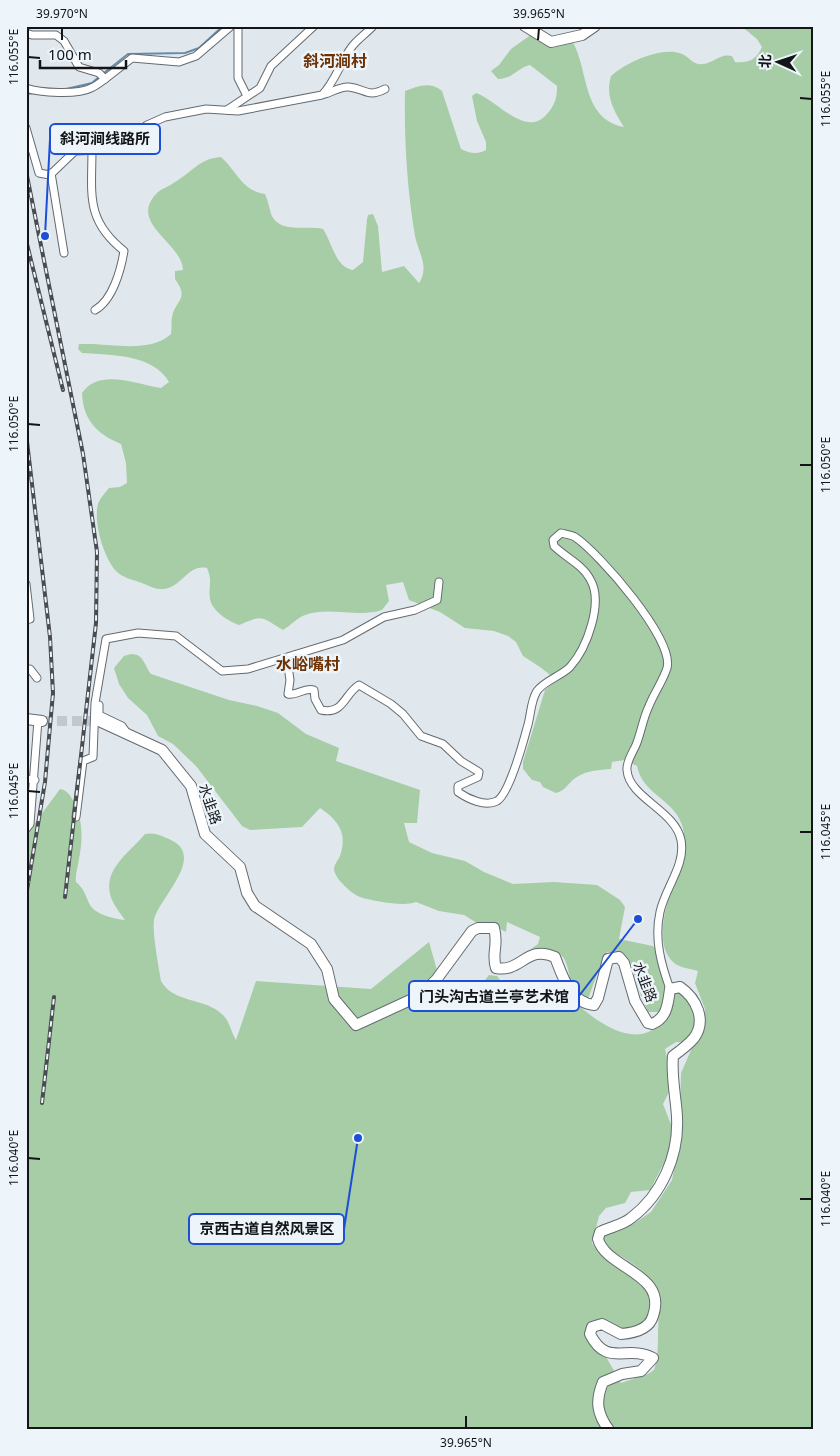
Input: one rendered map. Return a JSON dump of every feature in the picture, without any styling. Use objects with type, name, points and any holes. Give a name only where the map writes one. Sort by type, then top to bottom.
[{"type":"street","points":[[26,88],[43,91],[90,89],[103,77],[132,58],[179,62],[196,56],[230,26]]},
{"type":"street","points":[[238,26],[238,78],[247,96]]},
{"type":"street","points":[[227,110],[260,88],[278,58],[314,26]]},
{"type":"street","points":[[322,95],[332,85],[336,71],[352,46],[373,26]]},
{"type":"street","points":[[525,26],[551,42],[582,35],[595,26]]},
{"type":"street","points":[[26,33],[32,35],[56,35],[64,41],[79,67],[103,77]]},
{"type":"street","points":[[26,128],[39,173],[50,174],[75,151],[98,150],[128,141],[148,125],[166,117],[206,110],[238,111],[322,95],[345,87],[374,94],[385,89]]},
{"type":"street","points":[[92,149],[93,213],[108,238],[124,251],[122,264],[109,295],[101,307],[96,310]]},
{"type":"street","points":[[52,173],[64,253]]},
{"type":"street","points":[[295,655],[288,666],[290,680],[288,694],[309,688],[314,690],[315,699],[321,710],[327,712],[344,704],[351,690],[359,685],[369,690],[403,714],[420,736],[443,744],[461,761],[479,772],[478,777],[458,786],[458,792],[469,800],[495,802],[501,798],[510,778],[528,728],[536,691],[571,666],[590,630],[596,596],[590,578],[554,546],[553,540],[561,534],[574,536],[611,571],[644,614],[662,642],[666,654],[667,666],[648,707],[626,768],[629,782],[668,817],[681,838],[682,851],[660,911],[657,934],[661,964],[670,990]]},
{"type":"street","points":[[76,817],[83,761],[93,757],[95,703],[106,639],[138,633],[176,636],[214,666],[228,672],[295,655],[343,640],[384,617],[415,610],[437,600],[439,582]]},
{"type":"street","points":[[26,584],[30,619],[26,620]]},
{"type":"street","points":[[26,670],[30,669],[36,678]]},
{"type":"street","points":[[98,688],[99,715],[122,726],[127,734]]},
{"type":"street","points":[[26,719],[40,720],[30,824],[26,830]]},
{"type":"street","name":"水韭路","points":[[99,721],[162,750],[191,786],[205,834],[240,867],[247,893],[254,906],[311,944],[327,969],[334,999],[356,1025],[419,996],[436,980],[472,931],[478,928],[494,928],[497,941],[493,960],[496,968],[513,967],[541,951],[548,953],[554,957],[564,981],[572,993],[585,1004],[594,1005],[598,998],[608,959],[614,957],[619,958],[624,963],[635,1001],[648,1023],[652,1024],[662,1017],[668,1007],[670,990],[680,987],[694,1000],[700,1015],[695,1037],[673,1056],[672,1072],[677,1119],[670,1164],[663,1182],[643,1208],[630,1220],[600,1232],[598,1239],[604,1251],[638,1274],[654,1294],[652,1321],[645,1328],[621,1334],[602,1324],[592,1327],[590,1334],[596,1347],[606,1354],[645,1354],[653,1358],[641,1371],[622,1374],[603,1382],[597,1395],[598,1415],[609,1430]]},
{"type":"street","points":[[26,779],[34,780]]},
{"type":"green space","points":[[741,26],[814,26],[814,1430],[26,1430],[26,835],[60,789],[73,799],[81,823],[81,844],[76,882],[83,889],[91,907],[99,913],[125,920],[112,900],[109,890],[110,880],[118,863],[145,834],[161,836],[181,847],[184,857],[182,868],[154,920],[161,981],[174,993],[216,1009],[227,1021],[236,1040],[256,981],[371,989],[429,942],[448,1009],[480,985],[489,975],[497,976],[515,1000],[522,999],[552,985],[563,991],[600,1022],[624,1033],[636,1034],[648,1032],[658,1026],[670,1011],[676,992],[680,990],[696,1012],[693,1039],[689,1043],[676,1042],[665,1049],[670,1090],[663,1104],[672,1127],[670,1151],[650,1190],[631,1192],[625,1203],[606,1208],[599,1216],[592,1243],[600,1253],[641,1282],[647,1291],[649,1304],[647,1321],[628,1330],[603,1321],[593,1322],[588,1325],[621,1383],[648,1374],[654,1370],[657,1351],[658,1315],[655,1290],[650,1280],[634,1264],[607,1249],[603,1238],[607,1234],[633,1224],[651,1212],[672,1180],[679,1146],[681,1073],[702,1025],[705,1009],[695,983],[698,971],[675,964],[666,951],[663,937],[667,904],[685,843],[683,828],[678,817],[672,808],[647,786],[637,766],[625,760],[612,762],[611,769],[585,773],[574,779],[563,790],[556,793],[543,787],[540,782],[532,780],[523,769],[523,762],[545,690],[553,683],[549,674],[523,656],[516,642],[508,636],[494,631],[465,628],[440,612],[409,600],[403,582],[386,585],[389,601],[382,610],[363,613],[314,613],[302,616],[283,630],[262,618],[253,619],[239,625],[221,615],[211,603],[210,577],[207,568],[195,569],[176,584],[164,589],[153,588],[119,574],[112,566],[104,550],[98,530],[97,512],[99,502],[109,488],[120,487],[127,483],[126,463],[121,444],[98,431],[88,418],[82,393],[89,385],[108,379],[130,381],[161,388],[169,382],[153,366],[142,361],[118,356],[82,353],[78,349],[79,344],[143,346],[163,340],[171,334],[172,317],[181,296],[181,291],[175,279],[175,271],[183,270],[174,250],[152,223],[148,213],[150,203],[158,192],[207,160],[221,157],[245,184],[257,192],[265,194],[271,214],[280,224],[294,228],[323,229],[338,259],[347,268],[353,270],[363,262],[367,219],[368,215],[373,214],[378,226],[382,272],[404,266],[419,283],[422,277],[423,265],[415,236],[408,182],[405,91],[428,85],[442,91],[461,149],[473,153],[483,152],[486,150],[486,142],[477,121],[472,96],[476,93],[512,116],[530,122],[539,121],[554,104],[557,86],[530,65],[503,79],[498,79],[491,71],[499,65],[511,49],[532,34],[572,41],[593,103],[600,114],[610,122],[624,127],[610,97],[609,83],[611,76],[634,61],[662,52],[679,53],[699,64],[728,55],[732,56],[735,62],[752,60],[762,47],[757,39]]},
{"type":"green space","points":[[131,654],[141,658],[151,674],[229,700],[278,713],[306,734],[339,748],[336,761],[420,790],[417,823],[404,823],[409,842],[432,853],[465,861],[484,872],[513,884],[554,882],[597,885],[620,900],[625,907],[619,939],[653,946],[657,951],[664,990],[664,998],[659,1012],[648,1012],[631,963],[623,955],[607,952],[588,999],[578,993],[573,986],[565,960],[559,953],[548,949],[531,949],[538,944],[540,937],[507,922],[506,932],[492,925],[477,923],[464,915],[439,911],[416,902],[404,904],[388,903],[365,899],[357,895],[342,883],[334,871],[342,848],[342,834],[332,817],[320,808],[302,827],[250,830],[242,826],[196,766],[173,744],[158,736],[147,715],[128,698],[119,684],[114,668],[124,656]]},
{"type":"waterway","points":[[104,73],[128,54],[185,53],[199,48],[223,26]]},
{"type":"waterway","points":[[66,89],[92,83],[100,76]]},
{"type":"waterway","points":[[27,94],[34,93]]},
{"type":"tunnel","points":[[42,721],[99,721]]},
{"type":"railway","points":[[26,171],[83,454],[97,552],[96,623],[65,897]]},
{"type":"railway","points":[[26,240],[63,390]]},
{"type":"railway","points":[[26,433],[50,637],[53,693],[45,782],[27,890]]},
{"type":"railway","points":[[42,1103],[54,997]]},
{"type":"place","name":"斜河涧线路所","points":[[45,236]]},
{"type":"place","name":"门头沟古道兰亭艺术馆","points":[[638,919]]},
{"type":"place","name":"京西古道自然风景区","points":[[358,1138]]},
{"type":"district","name":"斜河涧村","points":[[335,61]]},
{"type":"district","name":"水峪嘴村","points":[[308,664]]}]
